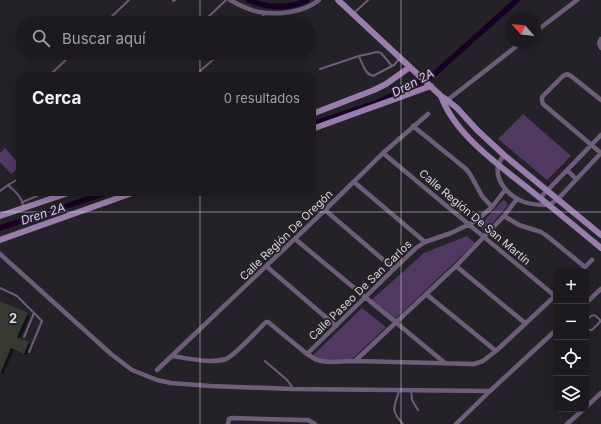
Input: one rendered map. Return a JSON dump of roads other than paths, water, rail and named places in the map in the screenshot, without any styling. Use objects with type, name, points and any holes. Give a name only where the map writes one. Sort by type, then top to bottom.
[{"type":"street","points":[[230,0],[249,9],[267,13],[283,13],[299,10],[306,8],[319,0]]},
{"type":"street","points":[[338,0],[477,130],[601,235]]},
{"type":"street","points":[[541,27],[577,0]]},
{"type":"street","points":[[601,39],[599,43],[601,48]]},
{"type":"street","points":[[446,102],[514,48]]},
{"type":"street","points":[[316,112],[374,90],[413,69]]},
{"type":"street","points":[[504,154],[498,164],[499,177],[505,190],[517,199],[530,204],[549,205],[558,199],[601,153],[543,104],[542,100],[544,95],[563,76],[567,74],[572,76],[601,100]]},
{"type":"street","points":[[316,127],[428,84]]},
{"type":"street","points":[[446,102],[451,116],[463,132],[498,164],[601,248]]},
{"type":"street","name":"Calle Región De Oregón","points":[[157,370],[383,153],[428,114]]},
{"type":"street","points":[[413,126],[466,169],[482,196],[492,207]]},
{"type":"street","points":[[540,198],[601,135]]},
{"type":"street","name":"Calle Región De San Martín","points":[[383,153],[553,293]]},
{"type":"street","points":[[567,170],[576,179]]},
{"type":"street","points":[[354,182],[425,242]]},
{"type":"street","name":"Calle Paseo De San Carlos","points":[[307,354],[416,248],[425,242],[470,225],[480,219],[492,207],[505,190]]},
{"type":"street","points":[[0,216],[23,205],[56,196]]},
{"type":"street","points":[[0,240],[124,196]]},
{"type":"street","points":[[355,362],[456,266],[504,216],[517,199]]},
{"type":"street","points":[[325,210],[394,269]]},
{"type":"street","points":[[504,216],[519,225],[541,232],[585,267],[592,260]]},
{"type":"street","points":[[295,238],[445,363]]},
{"type":"street","points":[[0,254],[112,354],[132,370],[157,380],[186,385],[293,389],[490,391]]},
{"type":"street","points":[[266,266],[336,326]]},
{"type":"street","points":[[456,266],[525,323]]},
{"type":"street","points":[[589,300],[601,289]]},
{"type":"street","points":[[426,294],[496,351]]},
{"type":"street","points":[[172,356],[208,360],[225,359],[233,354],[266,322],[307,354],[321,361],[479,363],[496,351],[553,298]]},
{"type":"street","points":[[456,424],[553,333]]},
{"type":"street","points":[[589,404],[601,393]]},
{"type":"street","points":[[568,424],[581,412]]},
{"type":"street","points":[[228,424],[228,419],[232,418],[308,420],[315,424]]},
{"type":"lane","points":[[112,16],[129,0]]},
{"type":"lane","points":[[209,16],[226,0]]},
{"type":"lane","points":[[353,13],[368,0]]},
{"type":"lane","points":[[263,16],[267,13]]},
{"type":"lane","points":[[320,70],[359,56],[379,52],[392,66]]},
{"type":"lane","points":[[359,56],[368,74],[371,76],[374,76],[392,66],[400,58]]},
{"type":"lane","points":[[52,72],[65,60]]},
{"type":"lane","points":[[200,71],[213,60]]},
{"type":"lane","points":[[0,191],[8,184],[16,180]]},
{"type":"lane","points":[[8,184],[16,193]]},
{"type":"lane","points":[[18,196],[23,205],[39,196]]},
{"type":"lane","points":[[0,288],[17,296],[42,321],[29,352]]},
{"type":"lane","points":[[24,337],[34,313]]},
{"type":"lane","points":[[589,318],[592,315],[595,315],[600,322],[592,330],[589,330]]},
{"type":"lane","points":[[265,361],[287,380],[293,389]]},
{"type":"lane","points":[[399,390],[394,413],[403,424]]},
{"type":"lane","points":[[411,390],[412,400],[418,410]]},
{"type":"waterway","points":[[248,0],[263,5],[278,7],[285,7],[307,0]]},
{"type":"waterway","name":"Dren 2A","points":[[316,123],[376,103],[432,76],[517,0]]},
{"type":"waterway","name":"Dren 2A","points":[[0,228],[97,196]]}]
